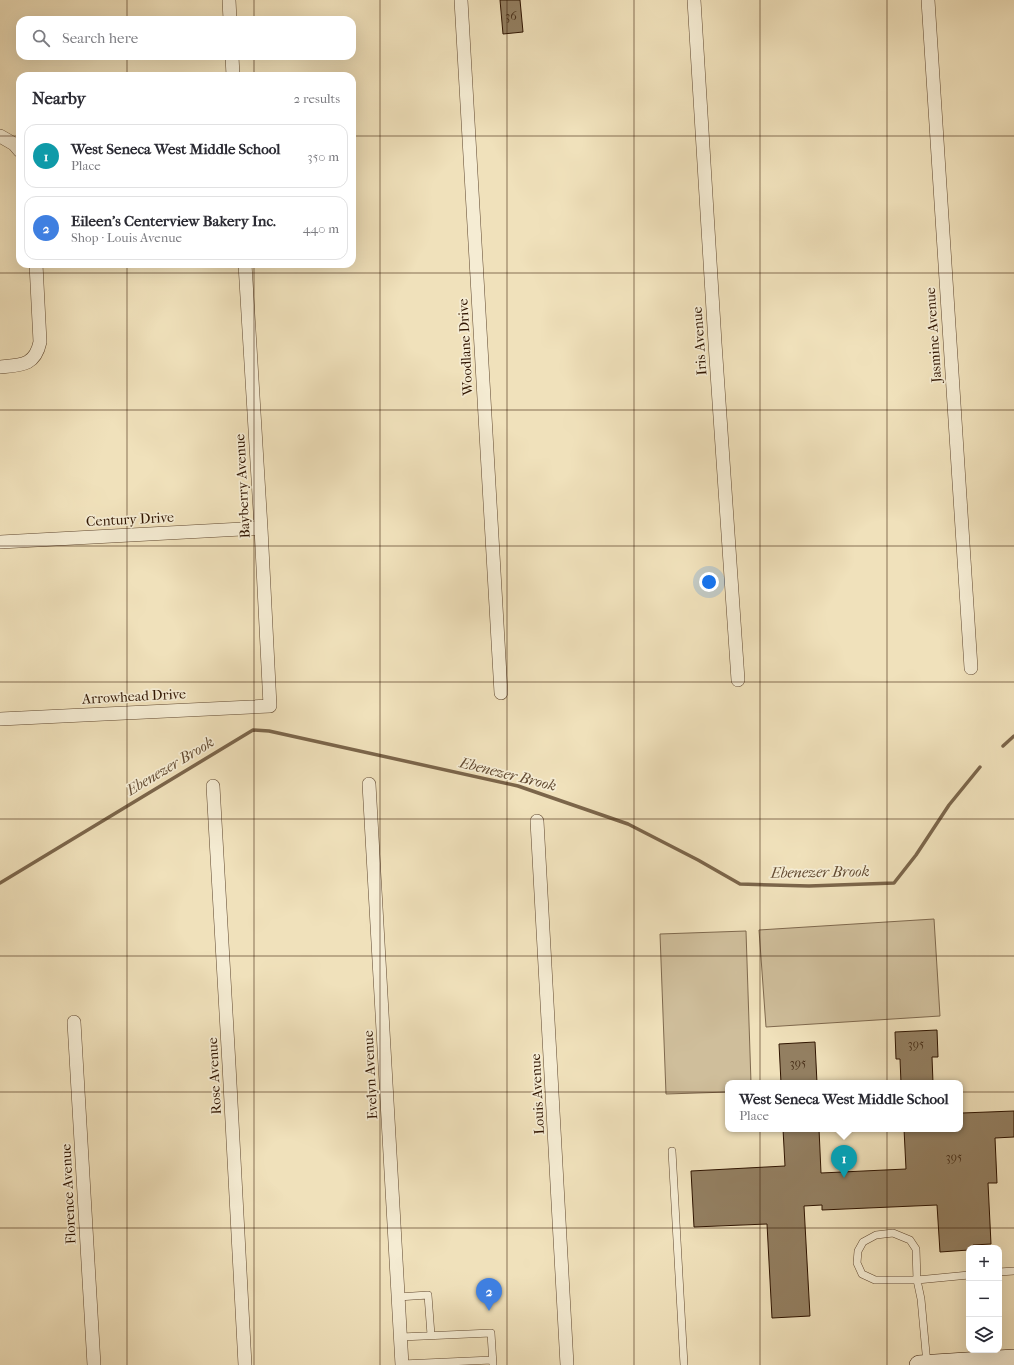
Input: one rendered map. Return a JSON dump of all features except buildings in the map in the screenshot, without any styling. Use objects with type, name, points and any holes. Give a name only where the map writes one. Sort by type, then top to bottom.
[{"type":"main road","points":[[919,1365],[1014,1359]]},
{"type":"street","points":[[229,0],[230,16]]},
{"type":"street","name":"Woodlane Drive","points":[[461,0],[501,693]]},
{"type":"street","name":"Iris Avenue","points":[[694,0],[715,344],[738,680]]},
{"type":"street","name":"Jasmine Avenue","points":[[928,0],[971,668]]},
{"type":"street","points":[[232,60],[233,72]]},
{"type":"street","points":[[0,136],[16,146]]},
{"type":"street","points":[[0,367],[20,365],[28,362],[34,357],[39,349],[40,342],[36,268]]},
{"type":"street","name":"Bayberry Avenue","points":[[245,268],[270,706]]},
{"type":"street","name":"Century Drive","points":[[0,542],[261,528]]},
{"type":"street","name":"Arrowhead Drive","points":[[0,719],[270,706]]},
{"type":"street","name":"Evelyn Avenue","points":[[369,784],[402,1365]]},
{"type":"street","name":"Rose Avenue","points":[[213,786],[245,1365]]},
{"type":"street","name":"Louis Avenue","points":[[537,821],[567,1365]]},
{"type":"street","name":"Florence Avenue","points":[[74,1022],[94,1365]]},
{"type":"lane","points":[[672,1151],[684,1365]]},
{"type":"lane","points":[[927,1365],[922,1299],[917,1280],[916,1249],[910,1240],[893,1233],[876,1235],[863,1242],[858,1251],[857,1263],[862,1274],[875,1280],[917,1280],[966,1275]]},
{"type":"lane","points":[[1002,1272],[1014,1271]]},
{"type":"lane","points":[[398,1297],[428,1295],[430,1335]]},
{"type":"lane","points":[[400,1337],[491,1333],[492,1362],[402,1365]]},
{"type":"shaded area","points":[[934,919],[940,1016],[766,1027],[759,930]]},
{"type":"shaded area","points":[[746,931],[751,1080],[725,1080],[725,1092],[666,1094],[660,934]]},
{"type":"waterway","name":"Ebenezer Brook","points":[[0,883],[253,730],[269,731],[518,786],[628,824],[698,860],[740,884],[809,886],[894,883],[916,855],[949,805],[980,767]]},
{"type":"waterway","name":"Ebenezer Brook","points":[[1003,746],[1014,736]]},
{"type":"place","name":"West Seneca West Middle School","points":[[844,1178]]},
{"type":"place","name":"Eileen's Centerview Bakery Inc.","points":[[489,1311]]}]
